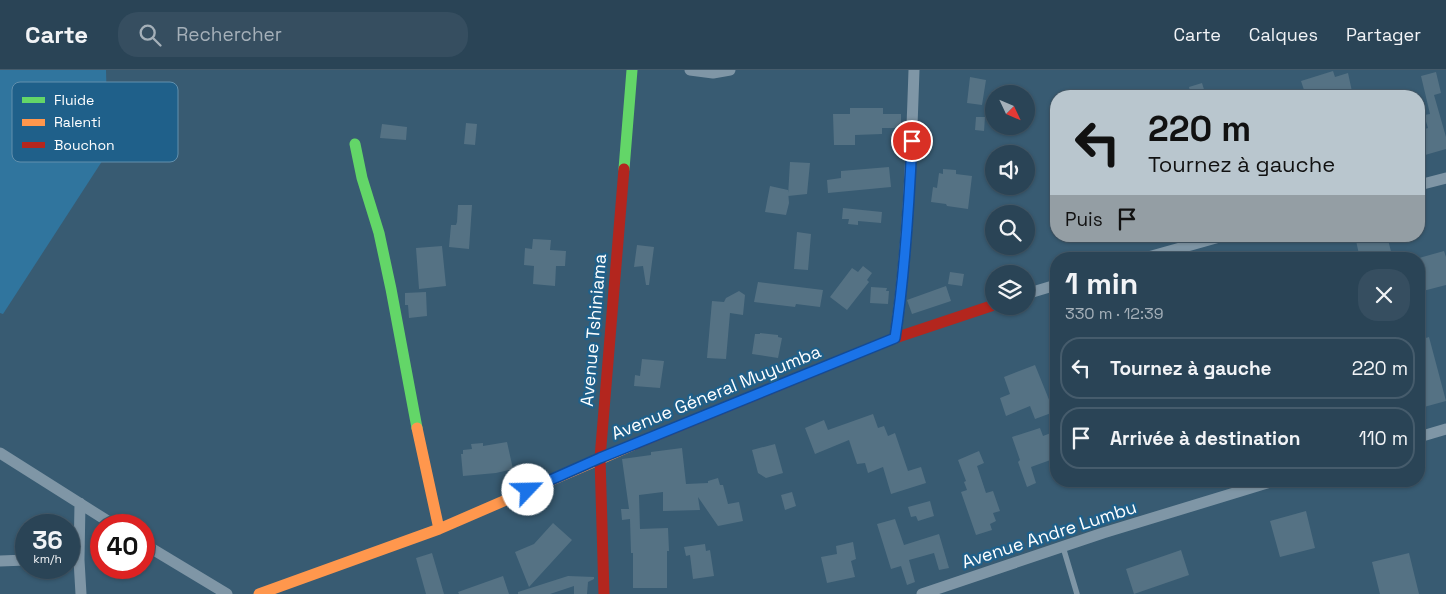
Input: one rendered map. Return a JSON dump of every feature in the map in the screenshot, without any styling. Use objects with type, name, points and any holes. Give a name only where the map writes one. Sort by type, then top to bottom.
[{"type":"street","name":"Avenue Tshiniama","points":[[604,594],[600,458],[632,70]]},
{"type":"street","points":[[690,70],[713,73],[730,70]]},
{"type":"street","points":[[895,338],[902,294],[910,194],[914,70]]},
{"type":"street","points":[[355,144],[362,178],[379,233],[411,402],[439,529]]},
{"type":"street","points":[[1425,183],[1446,178]]},
{"type":"street","points":[[1166,252],[1202,242]]},
{"type":"street","points":[[1035,291],[1050,287]]},
{"type":"street","name":"Avenue Géneral Muyumba","points":[[259,594],[439,529],[600,458],[895,338],[985,308]]},
{"type":"street","points":[[1425,435],[1446,429]]},
{"type":"street","points":[[0,453],[97,514]]},
{"type":"street","name":"Avenue Andre Lumbu","points":[[922,594],[1063,547],[1255,487]]},
{"type":"street","points":[[79,514],[80,503]]},
{"type":"street","points":[[155,551],[227,594]]},
{"type":"street","points":[[0,561],[15,560]]},
{"type":"street","points":[[78,579],[81,594]]},
{"type":"lane","points":[[1063,547],[1077,594]]},
{"type":"shaded area","points":[[0,70],[106,70],[106,82],[12,82],[12,162],[102,162],[3,314],[0,313]]},
{"type":"building","points":[[1333,71],[1335,77],[1348,73],[1352,90],[1304,90],[1301,81]]},
{"type":"building","points":[[1436,72],[1441,93],[1434,95],[1446,137],[1446,149],[1425,155],[1425,129],[1428,128],[1425,115],[1430,114],[1421,76]]},
{"type":"building","points":[[970,77],[986,80],[982,105],[967,103]]},
{"type":"building","points":[[1202,83],[1204,90],[1190,90],[1189,87]]},
{"type":"building","points":[[850,108],[883,108],[883,114],[901,114],[901,128],[882,128],[882,134],[855,135],[855,145],[834,145],[833,114],[850,114]]},
{"type":"building","points":[[976,117],[985,117],[984,131],[975,130]]},
{"type":"building","points":[[466,123],[477,124],[475,145],[464,144]]},
{"type":"building","points":[[382,124],[407,127],[406,140],[380,138]]},
{"type":"building","points":[[790,162],[810,163],[807,194],[788,196]]},
{"type":"building","points":[[889,167],[891,187],[828,193],[827,180],[841,178],[841,171]]},
{"type":"building","points":[[943,169],[956,170],[956,174],[972,176],[968,209],[931,202],[933,187],[937,188],[939,173],[943,174]]},
{"type":"building","points":[[770,186],[788,190],[789,203],[786,215],[765,212]]},
{"type":"building","points":[[458,205],[472,205],[469,249],[449,247],[451,225],[456,225]]},
{"type":"building","points":[[843,208],[882,212],[881,223],[858,221],[858,225],[848,224],[849,219],[842,219]]},
{"type":"building","points":[[797,232],[811,234],[808,270],[794,269]]},
{"type":"building","points":[[533,239],[551,240],[550,250],[566,251],[565,266],[556,266],[555,286],[533,284],[534,266],[524,265],[525,248],[532,249]]},
{"type":"building","points":[[1356,242],[1389,242],[1391,252],[1358,252]]},
{"type":"building","points":[[637,245],[654,247],[649,285],[646,285],[643,266],[634,267]]},
{"type":"building","points":[[442,246],[446,286],[419,289],[416,248]]},
{"type":"building","points":[[1444,251],[1446,257],[1446,285],[1425,290],[1425,256]]},
{"type":"building","points":[[863,266],[872,273],[867,280],[869,282],[847,310],[830,297],[852,268],[858,272]]},
{"type":"building","points":[[950,272],[964,274],[962,286],[948,284]]},
{"type":"building","points":[[758,282],[823,290],[820,307],[796,304],[795,307],[754,302]]},
{"type":"building","points":[[946,286],[951,301],[912,314],[907,300]]},
{"type":"building","points":[[871,287],[887,288],[886,291],[889,291],[888,304],[870,303]]},
{"type":"building","points":[[739,291],[745,295],[743,315],[730,313],[726,359],[707,358],[712,301],[724,302],[726,298]]},
{"type":"building","points":[[426,292],[427,316],[409,318],[408,305],[405,305],[405,293]]},
{"type":"building","points":[[755,334],[778,335],[778,337],[782,338],[778,358],[752,354]]},
{"type":"building","points":[[1429,337],[1446,401],[1425,407],[1425,338]]},
{"type":"building","points":[[642,359],[664,361],[660,388],[634,386],[635,375],[640,376]]},
{"type":"building","points":[[1035,365],[1050,402],[1050,413],[1035,419],[1030,406],[1006,416],[1000,398],[1010,394],[1004,377]]},
{"type":"building","points":[[873,414],[878,428],[884,426],[888,436],[895,433],[908,471],[921,467],[926,483],[891,494],[883,467],[868,473],[865,463],[857,464],[849,440],[815,454],[805,428],[824,420],[828,430]]},
{"type":"building","points":[[1040,428],[1043,436],[1050,433],[1050,460],[1031,467],[1036,483],[1027,487],[1018,462],[1020,460],[1012,437]]},
{"type":"building","points":[[507,442],[513,469],[496,473],[463,476],[461,454],[463,454],[463,450],[472,449],[471,444],[483,443],[483,446]]},
{"type":"building","points":[[775,444],[783,473],[766,478],[758,473],[752,450]]},
{"type":"building","points":[[682,448],[686,484],[708,483],[708,481],[718,478],[720,485],[723,485],[728,504],[739,502],[743,521],[718,526],[698,497],[700,510],[663,511],[663,492],[639,495],[640,529],[668,528],[667,588],[633,588],[633,553],[631,553],[630,519],[622,520],[621,509],[629,509],[622,459],[651,455],[651,452]]},
{"type":"building","points":[[979,451],[984,463],[977,466],[986,493],[993,491],[1000,511],[993,513],[996,521],[990,524],[992,530],[976,535],[961,492],[967,490],[964,482],[966,481],[958,460]]},
{"type":"building","points":[[792,492],[796,506],[785,510],[781,495]]},
{"type":"building","points":[[930,501],[934,516],[918,521],[916,516],[911,517],[908,507]]},
{"type":"building","points":[[1306,511],[1315,548],[1280,557],[1270,521]]},
{"type":"building","points":[[895,519],[904,545],[939,534],[949,568],[939,570],[934,553],[909,560],[915,582],[907,585],[901,566],[891,569],[877,524]]},
{"type":"building","points":[[553,523],[572,540],[529,587],[515,552],[534,544]]},
{"type":"building","points":[[853,542],[856,559],[851,561],[855,577],[827,583],[821,557],[837,554],[836,546]]},
{"type":"building","points":[[705,544],[706,551],[710,550],[714,576],[693,579],[690,555],[686,556],[684,547]]},
{"type":"building","points":[[1181,550],[1189,575],[1134,594],[1126,569]]},
{"type":"building","points":[[432,553],[444,594],[426,594],[416,558]]},
{"type":"building","points":[[1409,553],[1419,594],[1380,594],[1372,562]]},
{"type":"building","points":[[503,576],[509,594],[459,594],[458,592]]},
{"type":"building","points":[[568,576],[594,577],[594,579],[588,582],[587,594],[574,594],[574,586],[550,594],[518,594],[518,592]]},
{"type":"traffic: fast","points":[[624,169],[632,70]]},
{"type":"traffic: fast","points":[[355,144],[362,178],[379,233],[417,428]]},
{"type":"traffic: slow","points":[[417,428],[439,529]]},
{"type":"traffic: slow","points":[[259,594],[439,529],[633,445]]},
{"type":"traffic: jam","points":[[604,594],[600,458],[624,169]]},
{"type":"traffic: jam","points":[[633,445],[895,338],[985,308]]},
{"type":"route","points":[[528,490],[600,458],[895,338],[902,294],[912,141]]}]
